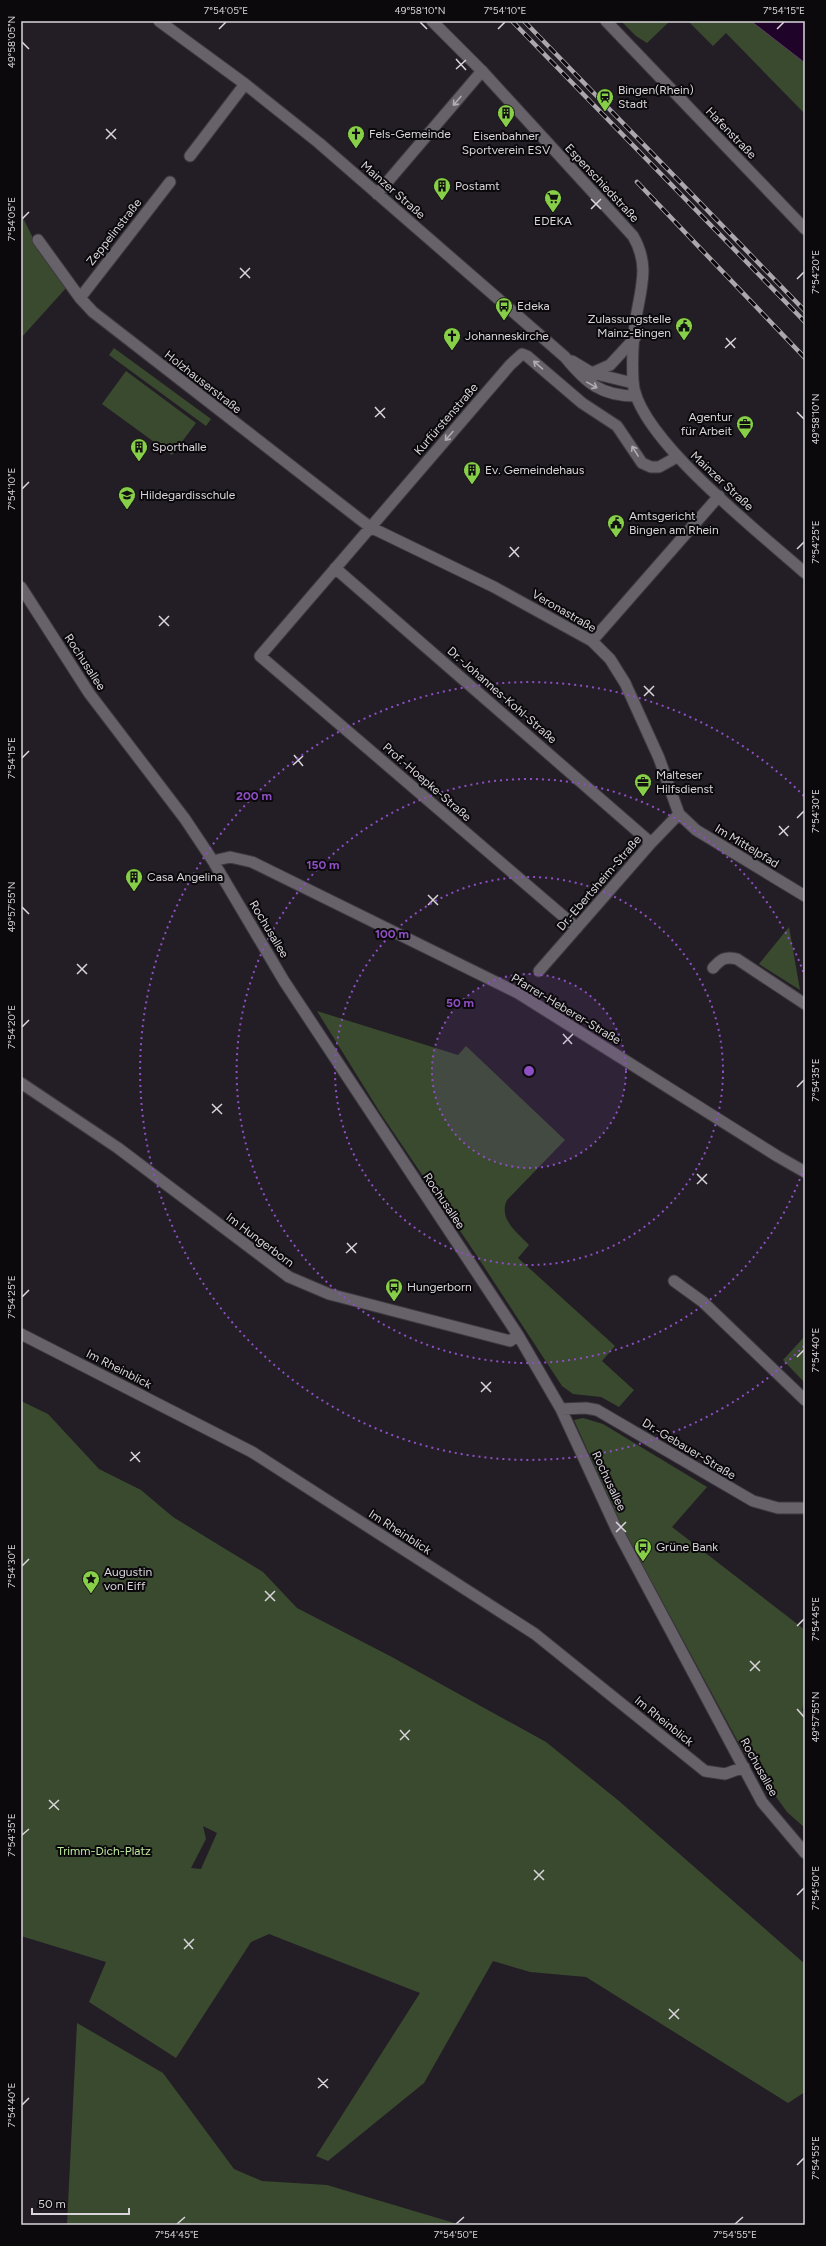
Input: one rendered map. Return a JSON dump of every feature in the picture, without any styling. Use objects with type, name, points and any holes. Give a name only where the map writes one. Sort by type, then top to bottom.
[{"type":"street","name":"Mainzer Straße","points":[[159,21],[245,84],[378,194],[565,357],[590,385],[614,394],[636,396]]},
{"type":"street","name":"Espenschiedstraße","points":[[432,21],[482,72],[618,218],[633,236],[641,249],[644,274],[636,319],[633,383]]},
{"type":"street","name":"Hafenstraße","points":[[606,21],[805,229]]},
{"type":"street","points":[[378,194],[482,72]]},
{"type":"street","points":[[190,156],[245,84]]},
{"type":"street","name":"Zeppelinstraße","points":[[80,298],[170,182]]},
{"type":"street","name":"Holzhauserstraße","points":[[38,240],[80,298],[108,325],[370,527]]},
{"type":"street","points":[[592,373],[610,365],[619,358],[635,338]]},
{"type":"street","name":"Kurfürstenstraße","points":[[260,656],[510,365],[522,354],[528,356],[582,403],[617,426],[642,463],[651,467],[659,467],[677,456]]},
{"type":"street","name":"Mainzer Straße","points":[[565,357],[592,373],[633,383],[636,396],[648,421],[677,456],[805,573]]},
{"type":"street","points":[[592,641],[719,496]]},
{"type":"street","name":"Veronastraße","points":[[370,527],[494,587],[592,641],[610,659],[626,683],[659,758],[679,814]]},
{"type":"street","name":"Dr.-Johannes-Kohl-Straße","points":[[336,568],[651,843]]},
{"type":"street","name":"Rochusallee","points":[[21,587],[88,692],[185,819],[213,861],[284,981],[518,1335],[561,1409],[617,1530],[762,1802],[805,1853]]},
{"type":"street","name":"Prof.-Hoepke-Straße","points":[[260,656],[577,928]]},
{"type":"street","name":"Dr.-Ebertsheim-Straße","points":[[540,971],[651,843],[679,814]]},
{"type":"street","name":"Im Mittelpfad","points":[[679,814],[696,830],[805,896]]},
{"type":"street","name":"Pfarrer-Heberer-Straße","points":[[213,861],[230,857],[252,862],[518,993],[805,1172]]},
{"type":"street","points":[[713,968],[721,959],[728,957],[737,959],[805,1004]]},
{"type":"street","name":"Im Hungerborn","points":[[21,1083],[118,1148],[289,1277],[329,1294],[510,1341],[518,1335]]},
{"type":"street","points":[[674,1281],[703,1302],[805,1400]]},
{"type":"street","name":"Im Rheinblick","points":[[21,1334],[252,1452],[535,1634],[706,1771],[725,1774],[744,1767]]},
{"type":"street","name":"Dr.-Gebauer-Straße","points":[[561,1409],[586,1408],[597,1410],[753,1501],[778,1508],[805,1508]]},
{"type":"green space","points":[[621,21],[670,21],[647,43],[636,36]]},
{"type":"green space","points":[[688,21],[751,21],[805,63],[805,114],[726,33],[713,46]]},
{"type":"green space","points":[[21,214],[35,242],[66,288],[21,338]]},
{"type":"green space","points":[[114,348],[211,419],[206,426],[109,355]]},
{"type":"green space","points":[[126,371],[196,423],[172,455],[102,404]]},
{"type":"green space","points":[[789,927],[800,990],[759,964]]},
{"type":"green space","points":[[317,1011],[458,1055],[466,1046],[565,1140],[507,1200],[505,1213],[510,1225],[529,1245],[518,1258],[615,1346],[602,1361],[634,1390],[619,1407],[601,1397],[573,1394],[562,1386],[477,1256],[381,1114]]},
{"type":"green space","points":[[805,1336],[805,1383],[783,1360]]},
{"type":"green space","name":"Trimm-Dich-Platz","points":[[21,1401],[48,1414],[99,1469],[141,1490],[173,1517],[263,1572],[297,1608],[390,1656],[546,1742],[619,1801],[805,1964],[805,2092],[788,2103],[586,1977],[530,1972],[493,1961],[424,2083],[328,2161],[316,2156],[420,1993],[269,1934],[251,1942],[176,2058],[89,2002],[106,1962],[21,1936]],"holes":[[[203,1826],[217,1833],[201,1869],[191,1868],[206,1839]]]},
{"type":"green space","points":[[583,1418],[603,1424],[707,1487],[672,1527],[805,1630],[805,1701],[802,1710],[805,1713],[805,1828],[787,1812],[743,1751],[621,1525],[574,1420]]},
{"type":"green space","points":[[77,2023],[163,2073],[234,2169],[262,2181],[327,2185],[461,2225],[67,2225]]},
{"type":"shaded area","points":[[751,21],[805,21],[805,63]]},
{"type":"railway","points":[[512,21],[805,322]]},
{"type":"railway","points":[[524,21],[805,311]]},
{"type":"railway","points":[[637,182],[805,358]]},
{"type":"place","name":"Bingen(Rhein) Stadt","points":[[605,112]]},
{"type":"place","name":"Eisenbahner Sportverein ESV","points":[[506,128]]},
{"type":"place","name":"Fels-Gemeinde","points":[[356,149]]},
{"type":"place","name":"Postamt","points":[[442,201]]},
{"type":"place","name":"EDEKA","points":[[553,213]]},
{"type":"place","name":"Edeka","points":[[504,321]]},
{"type":"place","name":"Zulassungstelle Mainz-Bingen","points":[[684,341]]},
{"type":"place","name":"Johanneskirche","points":[[452,351]]},
{"type":"place","name":"Agentur für Arbeit","points":[[745,439]]},
{"type":"place","name":"Sporthalle","points":[[139,462]]},
{"type":"place","name":"Ev. Gemeindehaus","points":[[472,485]]},
{"type":"place","name":"Hildegardisschule","points":[[127,510]]},
{"type":"place","name":"Amtsgericht Bingen am Rhein","points":[[616,538]]},
{"type":"place","name":"Malteser Hilfsdienst","points":[[643,797]]},
{"type":"place","name":"Casa Angelina","points":[[134,892]]},
{"type":"place","name":"Hungerborn","points":[[394,1302]]},
{"type":"place","name":"Grüne Bank","points":[[643,1562]]},
{"type":"place","name":"Augustin von Eiff","points":[[91,1594]]}]
